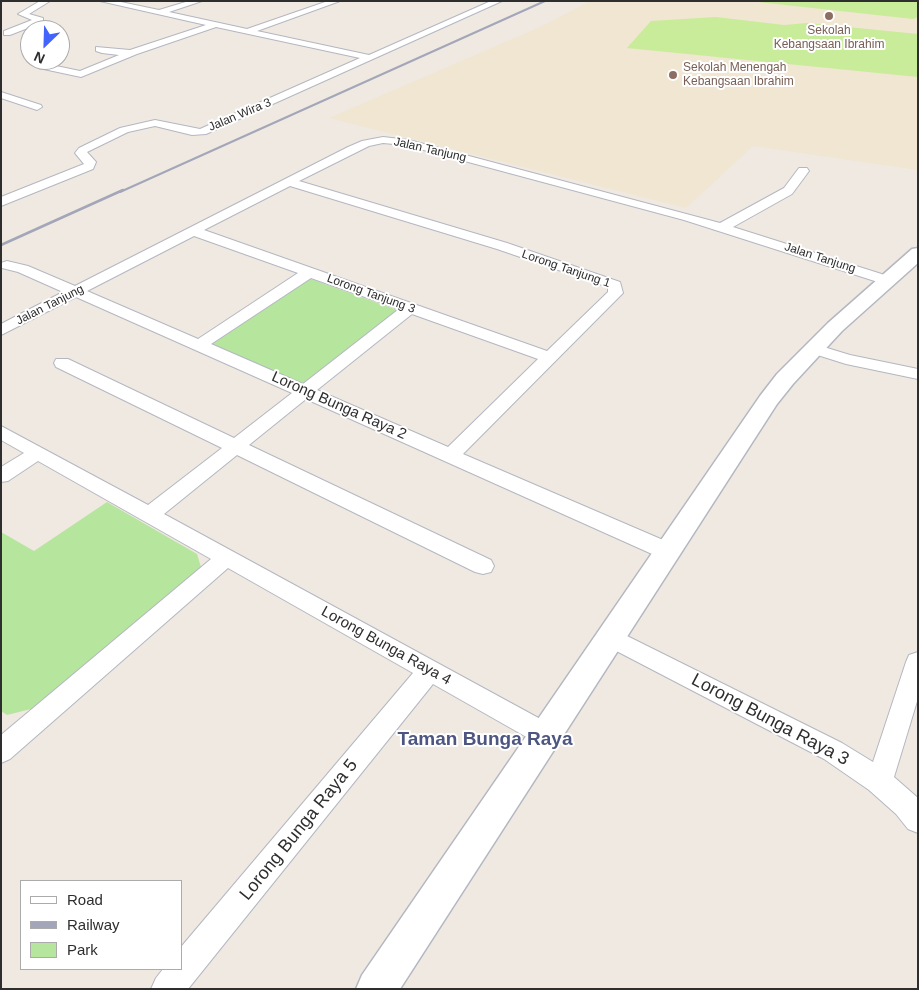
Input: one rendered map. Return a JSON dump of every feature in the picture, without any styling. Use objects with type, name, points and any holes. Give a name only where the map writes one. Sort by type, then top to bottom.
[{"type":"street","points":[[7,33],[40,20],[22,14],[46,1]]},
{"type":"street","points":[[104,1],[371,58]]},
{"type":"street","points":[[157,13],[198,1]]},
{"type":"street","points":[[245,32],[336,1]]},
{"type":"street","name":"Jalan Wira 3","points":[[1,202],[89,166],[90,162],[81,153],[82,150],[124,130],[155,123],[192,132],[202,132],[498,1]]},
{"type":"street","points":[[62,70],[81,74],[134,52],[214,26]]},
{"type":"street","points":[[113,61],[94,56],[102,50],[134,52]]},
{"type":"street","points":[[1,96],[37,107]]},
{"type":"street","name":"Jalan Tanjung","points":[[1,330],[366,143],[395,141],[724,226],[886,280]]},
{"type":"street","points":[[724,226],[788,191],[803,171]]},
{"type":"street","name":"Lorong Tanjung 1","points":[[289,182],[511,250],[615,285],[615,293],[450,455]]},
{"type":"street","name":"Lorong Tanjung 3","points":[[193,231],[550,358]]},
{"type":"street","points":[[376,989],[669,552],[768,400],[814,349],[886,280],[918,254]]},
{"type":"street","name":"Lorong Bunga Raya 2","points":[[7,265],[76,292],[199,345],[669,552]]},
{"type":"street","points":[[199,345],[310,272]]},
{"type":"street","points":[[149,515],[410,308]]},
{"type":"street","points":[[814,349],[846,359],[918,374]]},
{"type":"street","points":[[62,363],[483,566]]},
{"type":"street","name":"Lorong Bunga Raya 4","points":[[1,432],[546,735]]},
{"type":"street","points":[[1,476],[37,453]]},
{"type":"street","points":[[3,747],[226,558]]},
{"type":"street","name":"Lorong Bunga Raya 3","points":[[611,637],[833,751],[879,781],[906,805],[918,820]]},
{"type":"street","points":[[879,781],[918,662]]},
{"type":"street","name":"Lorong Bunga Raya 5","points":[[167,989],[430,670]]},
{"type":"shaded area","name":"Sekolah Menengah Kebangsaan Ibrahim","points":[[590,1],[918,1],[918,170],[753,146],[686,208],[329,118],[540,27]]},
{"type":"green space","points":[[918,1],[918,17],[913,19],[758,2]]},
{"type":"green space","points":[[716,17],[784,25],[807,23],[918,34],[918,77],[627,48],[651,21]]},
{"type":"green space","points":[[308,278],[400,311],[304,384],[210,343]]},
{"type":"green space","points":[[107,502],[197,554],[201,567],[196,574],[35,708],[7,715],[1,711],[1,532],[34,551]]},
{"type":"railway","points":[[120,192],[545,1]]},
{"type":"railway","points":[[1,245],[123,190]]},
{"type":"place","name":"Sekolah Kebangsaan Ibrahim","points":[[829,16]]},
{"type":"place","name":"Sekolah Menengah Kebangsaan Ibrahim","points":[[673,75]]},
{"type":"district","name":"Taman Bunga Raya","points":[[485,740]]}]
